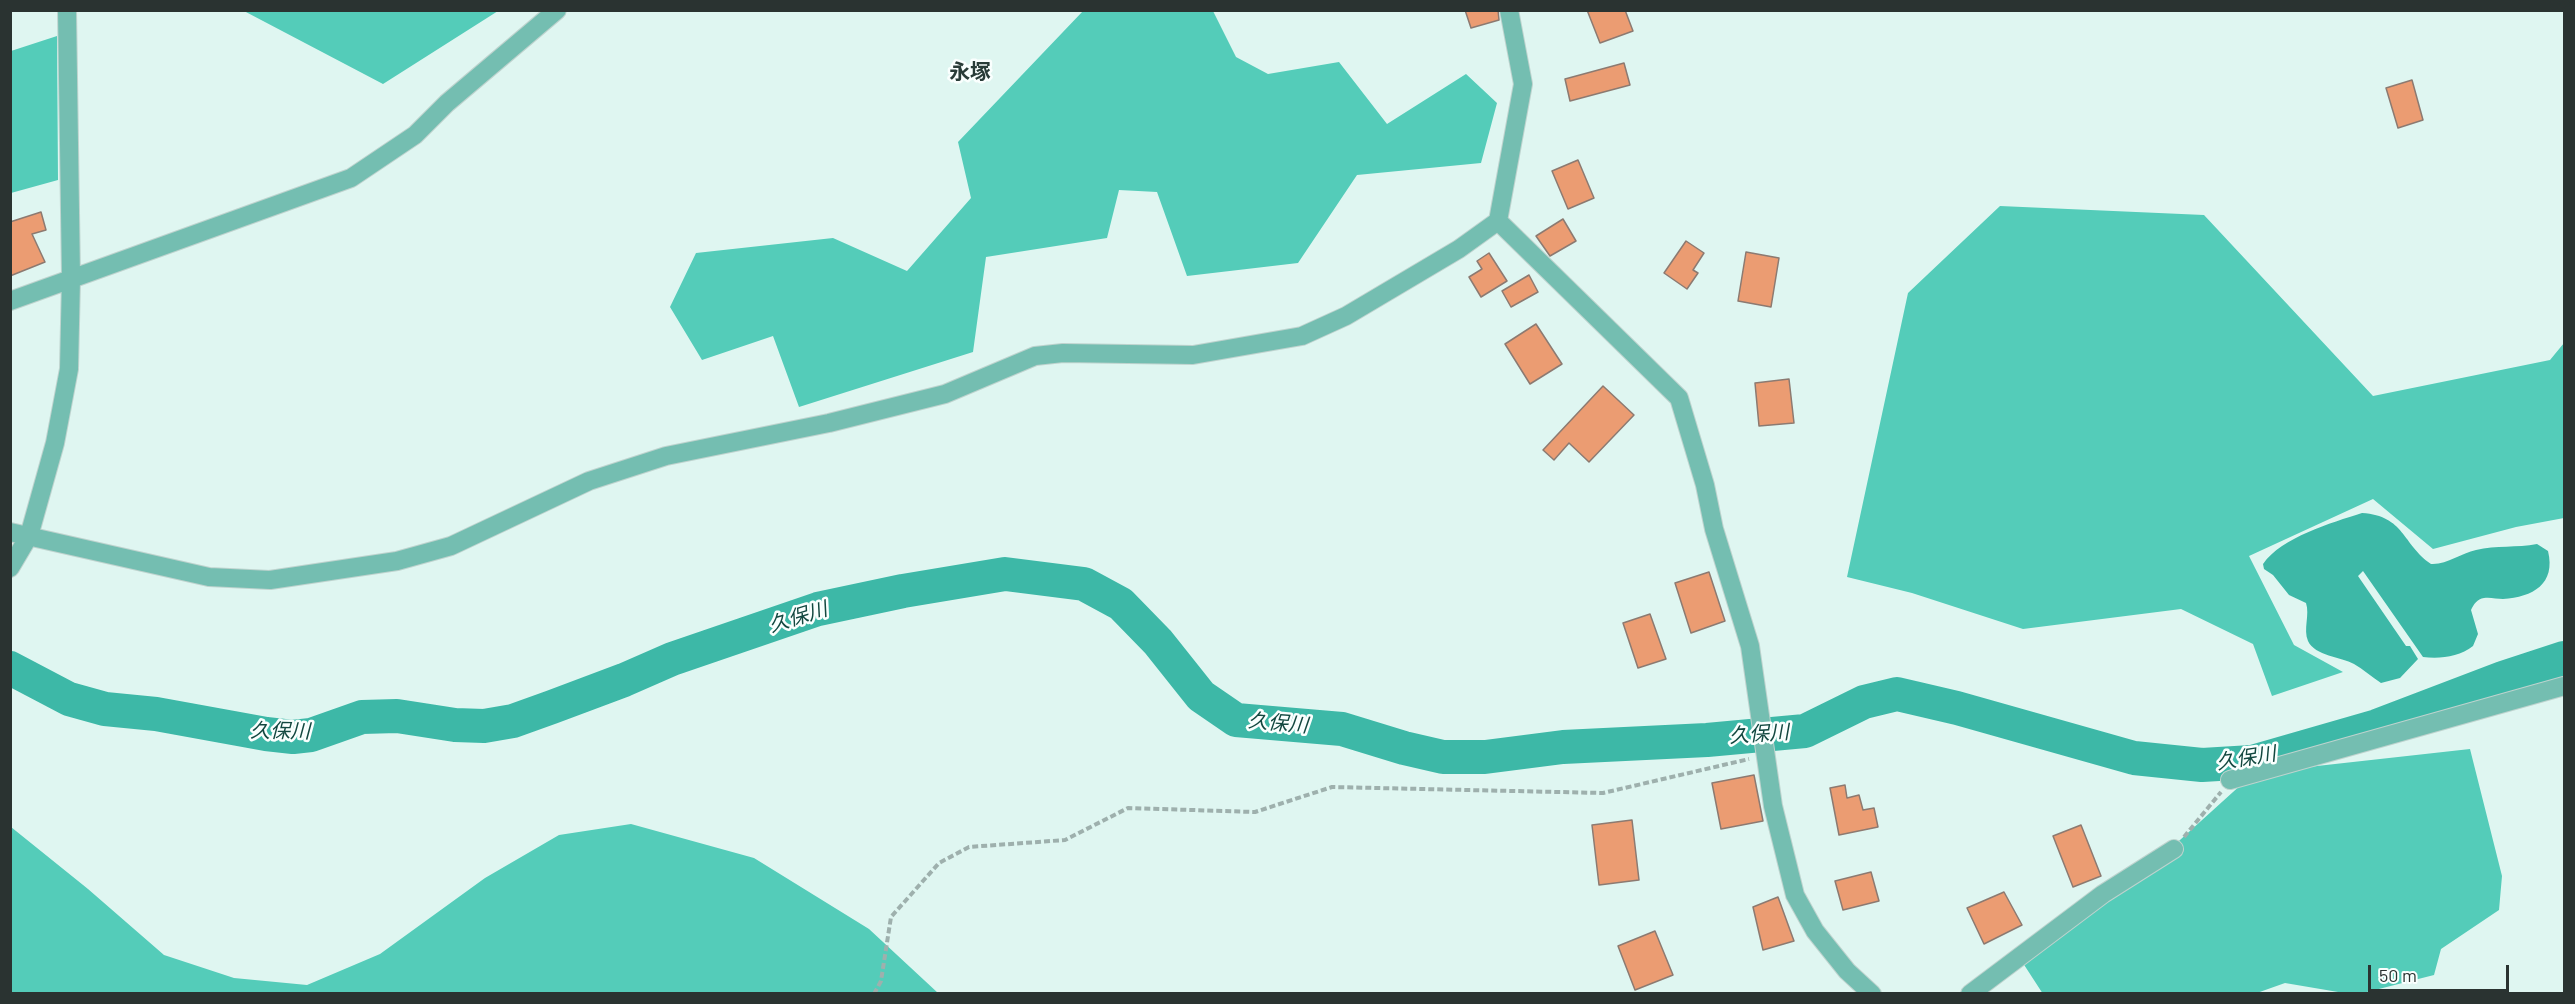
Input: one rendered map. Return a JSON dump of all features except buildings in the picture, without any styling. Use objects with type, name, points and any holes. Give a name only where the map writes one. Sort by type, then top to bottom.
[{"type":"street","points":[[10,568],[29,537],[55,442],[69,369],[71,278],[67,10]]},
{"type":"street","points":[[10,301],[351,178],[415,135],[447,103],[557,10]]},
{"type":"street","points":[[10,532],[209,577],[270,580],[396,561],[451,546],[589,481],[666,456],[829,423],[945,394],[1035,356],[1063,353],[1193,356],[1302,336],[1346,316],[1459,249],[1498,221],[1523,84],[1511,12]]},
{"type":"street","points":[[1498,221],[1679,398],[1705,485],[1714,529],[1750,646],[1773,806],[1795,895],[1815,931],[1847,971],[1872,993]]},
{"type":"street","points":[[2230,780],[2565,686]]},
{"type":"street","points":[[1970,993],[2103,894],[2174,849]]},
{"type":"path","points":[[874,993],[881,981],[891,917],[939,863],[969,847],[1065,840],[1128,808],[1255,812],[1332,787],[1603,793],[1764,755]]},
{"type":"path","points":[[2174,849],[2230,780]]},
{"type":"shaded area","points":[[498,10],[383,84],[244,11]]},
{"type":"shaded area","points":[[1083,11],[1213,11],[1236,57],[1268,74],[1339,62],[1387,124],[1466,74],[1497,103],[1481,163],[1357,175],[1298,263],[1187,276],[1157,192],[1119,190],[1107,238],[986,257],[973,352],[799,407],[773,336],[702,360],[670,307],[696,253],[833,238],[907,271],[971,198],[958,142]]},
{"type":"shaded area","points":[[57,36],[58,180],[11,193],[11,51]]},
{"type":"shaded area","points":[[2000,206],[2204,215],[2373,396],[2550,360],[2564,343],[2564,518],[2516,527],[2433,549],[2373,499],[2249,556],[2294,645],[2343,672],[2272,696],[2253,644],[2181,609],[2023,629],[1912,593],[1847,577],[1908,293]]},
{"type":"shaded area","points":[[2362,513],[2387,519],[2431,564],[2443,563],[2484,548],[2537,544],[2548,551],[2549,572],[2540,587],[2533,592],[2514,598],[2484,598],[2478,601],[2471,610],[2478,634],[2473,646],[2456,655],[2436,658],[2423,657],[2363,571],[2358,576],[2406,646],[2410,646],[2418,659],[2400,678],[2381,683],[2354,664],[2322,653],[2311,646],[2307,636],[2306,603],[2289,595],[2273,575],[2264,569],[2263,564],[2271,554],[2294,539],[2322,526]]},
{"type":"shaded area","points":[[2470,749],[2502,876],[2499,910],[2441,949],[2434,975],[2363,993],[2344,993],[2285,983],[2254,994],[2043,994],[2019,957],[2159,859],[2254,773]]},
{"type":"shaded area","points":[[631,824],[754,858],[869,929],[938,993],[11,993],[11,827],[88,889],[164,955],[234,978],[307,985],[380,954],[485,878],[559,835]]},
{"type":"waterway","name":"久保川","points":[[10,668],[69,699],[105,709],[156,714],[266,734],[293,737],[311,735],[362,717],[397,716],[455,725],[484,726],[513,721],[624,680],[672,659],[818,609],[903,591],[1005,574],[1084,584],[1121,604],[1158,642],[1201,696],[1236,720],[1342,729],[1443,757],[1485,757],[1563,747],[1707,740],[1805,731],[1864,702],[1897,694],[1957,708],[2134,758],[2202,765],[2252,762],[2377,726],[2503,678],[2564,658]]},
{"type":"district","name":"永塚","points":[[970,72]]}]
